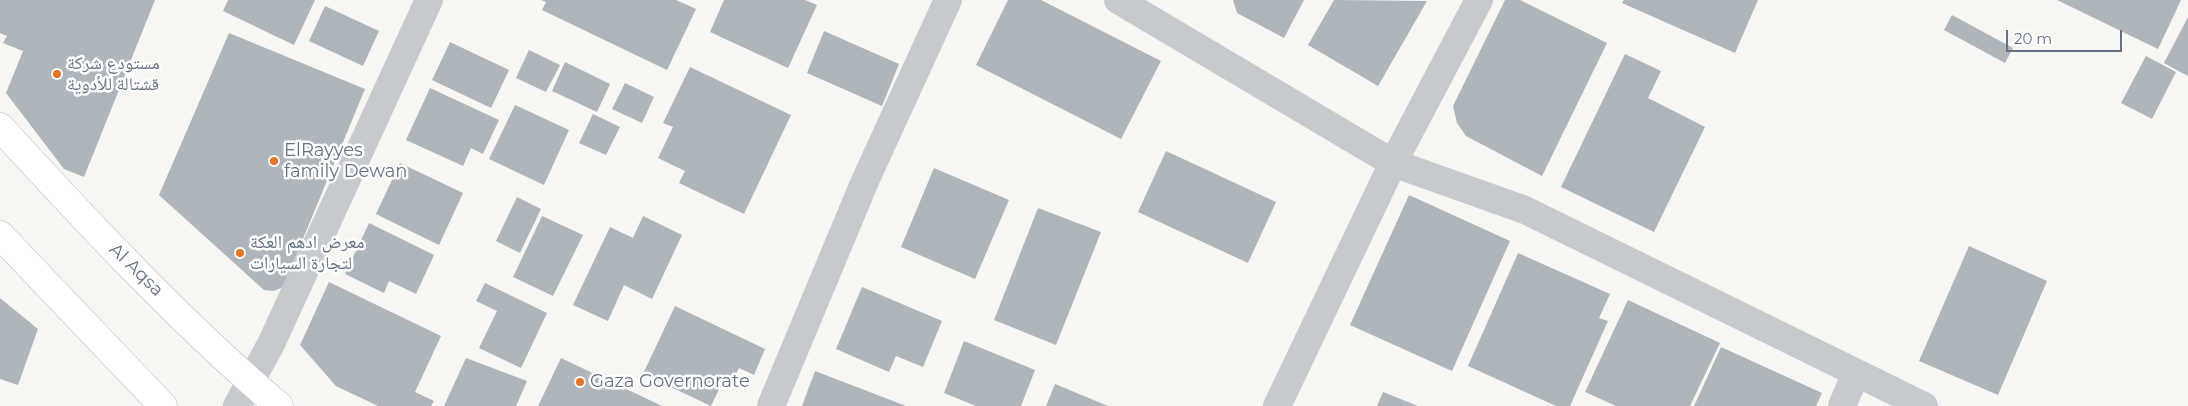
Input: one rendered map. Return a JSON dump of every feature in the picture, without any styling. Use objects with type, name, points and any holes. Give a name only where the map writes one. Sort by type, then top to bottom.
[{"type":"main road","name":"Al Aqsa","points":[[0,127],[97,232],[249,380],[279,406]]},
{"type":"main road","points":[[0,236],[163,406]]},
{"type":"street","points":[[237,406],[249,380],[271,344],[429,0]]},
{"type":"street","points":[[771,406],[865,181],[948,0]]},
{"type":"street","points":[[1278,406],[1393,163],[1478,0]]},
{"type":"street","points":[[1134,4],[1393,163],[1525,210],[1924,406]]},
{"type":"street","points":[[1842,406],[1856,373]]},
{"type":"building","points":[[0,0],[155,0],[84,177],[64,169],[6,93],[23,51],[3,43],[7,36],[0,33]]},
{"type":"building","points":[[228,0],[315,0],[294,45],[223,11]]},
{"type":"building","points":[[541,0],[676,0],[696,9],[667,70],[542,10],[546,2]]},
{"type":"building","points":[[724,0],[805,0],[817,5],[788,68],[710,32]]},
{"type":"building","points":[[1008,0],[1041,0],[1161,61],[1121,139],[976,65]]},
{"type":"building","points":[[1233,0],[1304,0],[1284,38],[1237,13]]},
{"type":"building","points":[[1334,0],[1427,1],[1378,86],[1308,45]]},
{"type":"building","points":[[1505,0],[1520,0],[1607,43],[1542,176],[1466,136],[1457,123],[1453,106]]},
{"type":"building","points":[[1624,0],[1758,0],[1735,53],[1622,3]]},
{"type":"building","points":[[2057,0],[2181,0],[2158,49]]},
{"type":"building","points":[[325,6],[379,31],[363,66],[309,41]]},
{"type":"building","points":[[1952,15],[2013,48],[2005,63],[1944,30]]},
{"type":"building","points":[[2188,17],[2188,76],[2164,63]]},
{"type":"building","points":[[824,31],[899,64],[882,106],[807,73]]},
{"type":"building","points":[[229,33],[365,89],[283,287],[274,291],[264,290],[159,195]]},
{"type":"building","points":[[450,42],[509,70],[491,108],[432,80]]},
{"type":"building","points":[[529,50],[560,65],[546,92],[516,78]]},
{"type":"building","points":[[1625,54],[1661,71],[1648,98],[1705,127],[1654,232],[1561,187]]},
{"type":"building","points":[[2146,56],[2176,72],[2152,119],[2121,103]]},
{"type":"building","points":[[565,62],[610,84],[597,112],[552,91]]},
{"type":"building","points":[[690,67],[791,115],[744,214],[679,183],[685,171],[658,158],[673,127],[663,123]]},
{"type":"building","points":[[625,83],[654,97],[642,123],[612,109]]},
{"type":"building","points":[[430,88],[499,120],[483,154],[471,148],[463,166],[406,140]]},
{"type":"building","points":[[515,105],[569,130],[544,185],[489,159]]},
{"type":"building","points":[[593,114],[620,127],[606,155],[579,143]]},
{"type":"building","points":[[1166,151],[1276,202],[1248,263],[1138,212]]},
{"type":"building","points":[[400,163],[463,193],[439,245],[376,214]]},
{"type":"building","points":[[934,168],[1009,200],[975,279],[901,247]]},
{"type":"building","points":[[1409,195],[1510,241],[1452,371],[1350,325]]},
{"type":"building","points":[[517,197],[541,209],[520,253],[496,241]]},
{"type":"building","points":[[1038,208],[1101,232],[1056,345],[994,320]]},
{"type":"building","points":[[542,216],[583,235],[553,296],[513,277]]},
{"type":"building","points":[[643,216],[682,235],[652,299],[624,285],[608,321],[573,305],[610,227],[633,238]]},
{"type":"building","points":[[369,223],[434,255],[416,294],[389,281],[384,293],[345,274]]},
{"type":"building","points":[[1969,246],[2047,281],[1998,395],[1919,361]]},
{"type":"building","points":[[1518,253],[1610,294],[1599,318],[1608,321],[1570,406],[1556,406],[1468,366]]},
{"type":"building","points":[[329,282],[441,336],[415,392],[434,401],[431,406],[378,406],[336,386],[300,345]]},
{"type":"building","points":[[485,283],[547,313],[521,368],[479,348],[497,311],[476,301]]},
{"type":"building","points":[[862,287],[942,321],[923,367],[896,356],[889,372],[836,349]]},
{"type":"building","points":[[0,298],[38,329],[18,385],[0,379]]},
{"type":"building","points":[[1628,300],[1720,343],[1690,406],[1616,406],[1585,392]]},
{"type":"building","points":[[675,306],[765,349],[754,375],[739,368],[732,382],[724,379],[711,406],[643,374]]},
{"type":"building","points":[[964,341],[1035,370],[1021,406],[976,406],[944,393]]},
{"type":"building","points":[[1721,347],[1822,393],[1816,406],[1694,406]]},
{"type":"building","points":[[466,358],[527,381],[516,406],[444,406]]},
{"type":"building","name":"Gaza Governorate","points":[[561,358],[662,406],[538,406]]},
{"type":"building","points":[[815,371],[906,406],[802,406]]},
{"type":"building","points":[[1055,384],[1108,406],[1046,406]]},
{"type":"building","points":[[1383,392],[1418,406],[1377,406]]},
{"type":"place","name":"مستودع شركة قشتالة للأدوية","points":[[57,74]]},
{"type":"place","name":"ElRayyes family Dewan","points":[[274,161]]},
{"type":"place","name":"معرض ادهم العكة لتجارة السيارات","points":[[240,253]]},
{"type":"place","name":"Gaza Governorate","points":[[580,382]]}]
